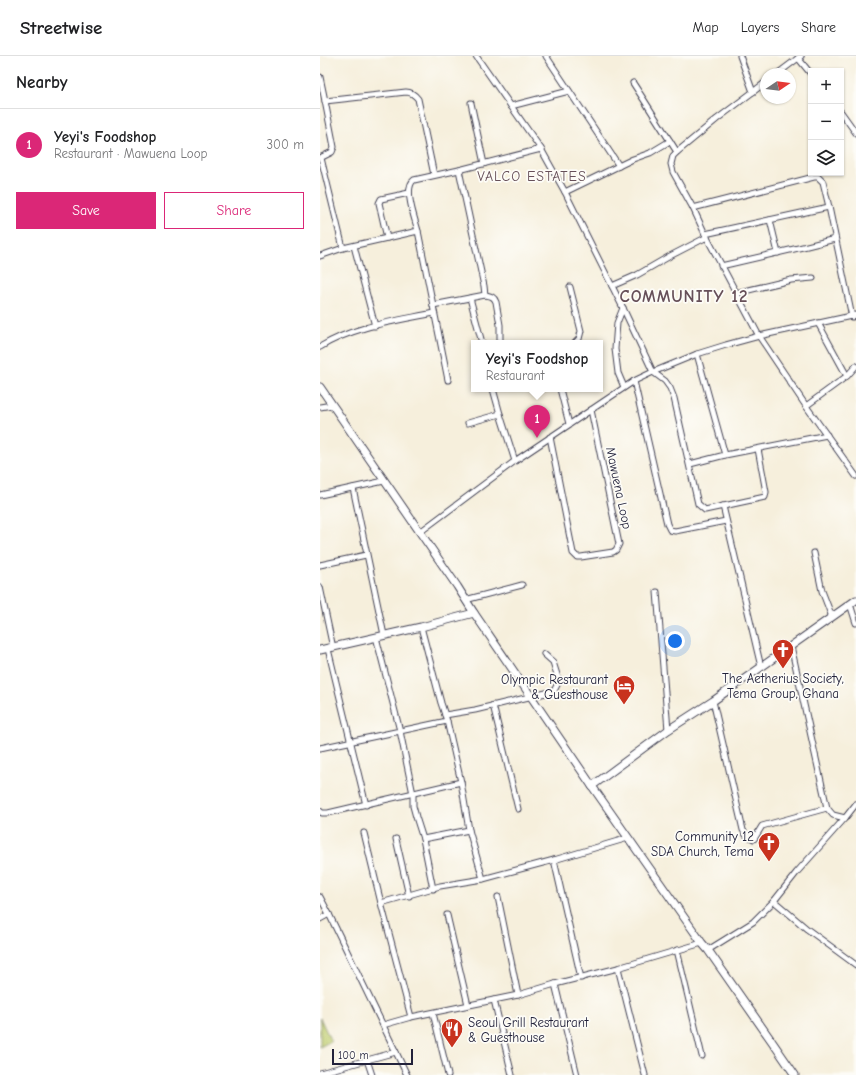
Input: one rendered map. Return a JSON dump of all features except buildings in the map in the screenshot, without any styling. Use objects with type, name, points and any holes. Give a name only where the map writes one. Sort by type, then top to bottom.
[{"type":"street","points":[[476,56],[541,149],[565,192],[653,372],[665,381],[670,388],[674,398],[690,464],[698,504],[705,510],[764,497],[766,492],[758,449]]},
{"type":"street","points":[[546,56],[619,166]]},
{"type":"street","points":[[740,56],[753,92]]},
{"type":"street","points":[[785,68],[800,57],[808,69]]},
{"type":"street","points":[[320,78],[334,142],[332,152],[320,158],[343,248]]},
{"type":"street","points":[[633,83],[677,152]]},
{"type":"street","points":[[760,87],[677,152],[673,156],[671,164],[673,172],[693,208],[721,266],[759,336],[806,406],[856,476]]},
{"type":"street","points":[[511,106],[569,91]]},
{"type":"street","points":[[326,101],[406,92],[413,94],[418,99],[434,175]]},
{"type":"street","points":[[471,104],[484,164]]},
{"type":"street","points":[[844,116],[856,133]]},
{"type":"street","points":[[565,192],[633,159],[650,153],[670,141]]},
{"type":"street","points":[[448,380],[409,193],[411,182],[414,180],[541,149]]},
{"type":"street","points":[[459,170],[485,295]]},
{"type":"street","points":[[420,532],[515,461],[634,381],[697,354],[726,345],[759,336],[854,316],[823,182],[818,177],[693,208]]},
{"type":"street","points":[[387,238],[380,201],[409,193]]},
{"type":"street","points":[[612,286],[637,275],[706,236],[829,207]]},
{"type":"street","points":[[770,220],[778,253]]},
{"type":"street","points":[[320,256],[343,248],[418,231]]},
{"type":"street","points":[[721,266],[835,239]]},
{"type":"street","points":[[354,246],[375,326]]},
{"type":"street","points":[[736,293],[792,280],[813,278]]},
{"type":"street","points":[[570,286],[581,330],[578,340]]},
{"type":"street","points":[[433,305],[480,295],[495,298],[500,325],[500,340]]},
{"type":"street","points":[[470,298],[481,340]]},
{"type":"street","points":[[623,308],[617,323],[615,349],[618,373],[624,387]]},
{"type":"street","points":[[320,347],[352,332],[434,313]]},
{"type":"street","points":[[818,323],[847,376]]},
{"type":"street","points":[[697,354],[725,455]]},
{"type":"street","points":[[806,406],[847,376],[856,366]]},
{"type":"street","points":[[634,381],[667,524],[670,530],[675,531],[726,521]]},
{"type":"street","points":[[320,387],[592,786],[795,1075]]},
{"type":"street","points":[[494,392],[515,461]]},
{"type":"street","points":[[561,392],[569,424]]},
{"type":"street","points":[[320,407],[332,405]]},
{"type":"street","name":"Mawuena Loop","points":[[550,437],[573,553],[577,557],[581,557],[613,552],[619,544],[591,410]]},
{"type":"street","points":[[468,423],[500,414]]},
{"type":"street","points":[[690,464],[725,455],[827,435]]},
{"type":"street","points":[[851,469],[856,465]]},
{"type":"street","points":[[320,495],[384,481]]},
{"type":"street","points":[[353,488],[380,636],[413,794],[413,806],[423,839],[433,889]]},
{"type":"street","points":[[723,506],[761,667]]},
{"type":"street","points":[[814,553],[822,591],[832,617]]},
{"type":"street","points":[[320,565],[366,555]]},
{"type":"street","points":[[465,600],[522,585]]},
{"type":"street","points":[[320,587],[330,648],[366,804]]},
{"type":"street","points":[[657,592],[668,730]]},
{"type":"street","points":[[592,786],[668,730],[714,701],[853,602],[856,622]]},
{"type":"street","points":[[320,650],[474,614]]},
{"type":"street","points":[[422,627],[440,703],[447,721],[461,782],[469,830],[483,879]]},
{"type":"street","points":[[792,646],[827,808],[833,815],[845,818]]},
{"type":"street","points":[[445,714],[474,710],[554,691],[560,681],[553,662],[544,654]]},
{"type":"street","points":[[714,701],[743,830],[746,835],[754,838],[762,826],[827,808]]},
{"type":"street","points":[[493,705],[518,809]]},
{"type":"street","points":[[320,748],[447,721]]},
{"type":"street","points":[[320,811],[322,813],[328,813],[461,782]]},
{"type":"street","points":[[708,950],[753,922],[774,901],[856,804]]},
{"type":"street","points":[[423,839],[469,830]]},
{"type":"street","points":[[364,833],[381,903],[412,1017]]},
{"type":"street","points":[[381,903],[440,886],[483,879],[628,838]]},
{"type":"street","points":[[396,839],[409,896]]},
{"type":"street","points":[[554,860],[581,978]]},
{"type":"street","points":[[320,897],[407,1075]]},
{"type":"street","points":[[498,897],[518,995]]},
{"type":"street","points":[[774,901],[807,929],[856,965]]},
{"type":"street","points":[[320,919],[329,914]]},
{"type":"street","points":[[446,915],[468,1005]]},
{"type":"street","points":[[382,1025],[433,1012],[518,995],[618,968],[702,943]]},
{"type":"street","points":[[677,950],[702,1056]]},
{"type":"street","points":[[618,968],[645,1075]]},
{"type":"street","points":[[555,984],[577,1075]]},
{"type":"street","points":[[494,1000],[512,1075]]},
{"type":"street","points":[[433,1012],[448,1075]]},
{"type":"street","points":[[320,1073],[396,1052]]},
{"type":"street","points":[[367,1060],[372,1075]]},
{"type":"green space","points":[[320,1018],[331,1041],[320,1047]]},
{"type":"place","name":"Yeyi's Foodshop","points":[[537,438]]},
{"type":"place","name":"The Aetherius Society, Tema Group, Ghana","points":[[783,670]]},
{"type":"place","name":"Olympic Restaurant & Guesthouse","points":[[624,706]]},
{"type":"place","name":"Community 12 SDA Church, Tema","points":[[769,862]]},
{"type":"place","name":"Seoul Grill Restaurant & Guesthouse","points":[[452,1048]]},
{"type":"district","name":"VALCO ESTATES","points":[[532,176]]},
{"type":"district","name":"COMMUNITY 12","points":[[684,296]]}]
